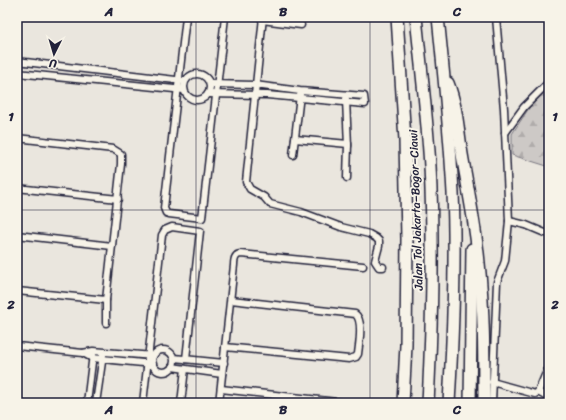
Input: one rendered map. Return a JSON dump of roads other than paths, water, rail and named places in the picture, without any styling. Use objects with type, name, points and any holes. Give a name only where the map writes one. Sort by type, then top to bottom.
[{"type":"highway","points":[[397,17],[405,140],[407,238],[406,345],[403,403]]},
{"type":"highway","name":"Jalan Tol Jakarta–Bogor–Ciawi","points":[[416,17],[430,165],[432,316],[428,403]]},
{"type":"highway","points":[[438,17],[444,72],[453,194],[454,277],[449,403]]},
{"type":"highway","points":[[444,72],[454,98],[462,159],[472,207],[479,263],[484,359],[484,403]]},
{"type":"highway","points":[[470,403],[472,207]]},
{"type":"street","points":[[186,17],[180,90],[164,208],[166,213],[202,218],[225,17]]},
{"type":"street","points":[[492,403],[497,282],[505,261],[509,221],[505,134],[496,17]]},
{"type":"street","points":[[301,25],[262,19],[246,182],[247,186],[264,197],[270,204],[291,209],[341,227],[369,234],[376,238],[379,241],[379,246],[375,261],[379,267],[383,267]]},
{"type":"street","points":[[17,61],[181,81],[190,75],[198,73],[206,77],[210,84],[210,89],[208,94],[199,100],[194,100],[189,98],[180,90],[17,73]]},
{"type":"street","points":[[505,134],[524,107],[549,82]]},
{"type":"street","points":[[208,94],[216,95],[254,94],[300,95],[346,96],[364,96],[365,104],[346,103],[300,95],[255,85],[210,84]]},
{"type":"street","points":[[293,154],[300,95]]},
{"type":"street","points":[[346,96],[348,178]]},
{"type":"street","points":[[17,138],[113,149],[121,154],[122,158],[118,199],[106,300],[106,322]]},
{"type":"street","points":[[295,139],[348,144]]},
{"type":"street","points":[[17,188],[118,199]]},
{"type":"street","points":[[509,221],[549,233]]},
{"type":"street","points":[[143,403],[151,356],[162,235],[165,230],[172,227],[200,231],[186,359]]},
{"type":"street","points":[[17,235],[112,246]]},
{"type":"street","points":[[219,403],[234,260],[238,254],[363,266]]},
{"type":"street","points":[[17,291],[106,300]]},
{"type":"street","points":[[226,347],[349,359],[356,357],[358,354],[360,323],[358,316],[355,314],[231,300]]},
{"type":"street","points":[[17,346],[83,353],[103,351],[151,356],[161,350],[167,350],[174,358],[174,363],[167,371],[161,372],[150,364],[92,358],[83,353]]},
{"type":"street","points":[[87,403],[93,351]]},
{"type":"street","points":[[96,403],[103,351]]},
{"type":"street","points":[[174,358],[224,363]]},
{"type":"street","points":[[538,392],[549,366]]},
{"type":"street","points":[[172,367],[222,374]]},
{"type":"street","points":[[181,403],[185,369]]},
{"type":"street","points":[[492,382],[533,394],[538,392],[549,398]]},
{"type":"street","points":[[221,389],[312,401],[346,403]]},
{"type":"street","points":[[17,402],[21,403]]}]
